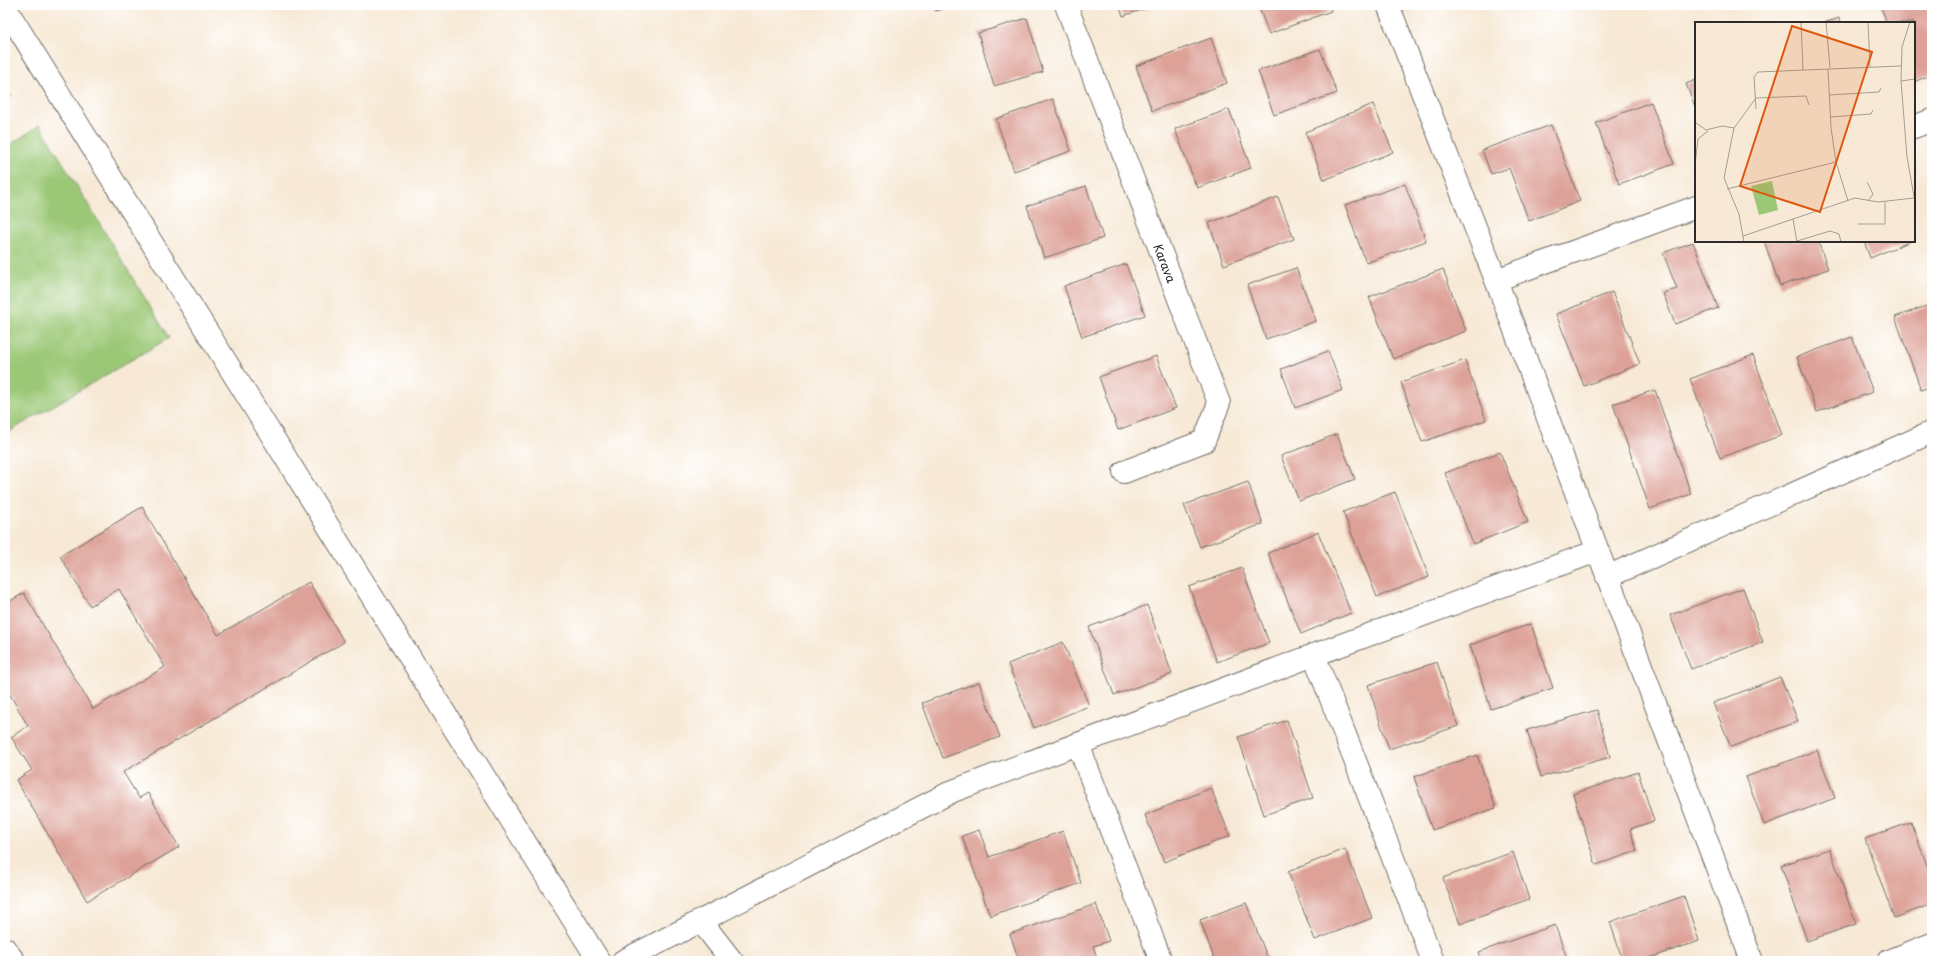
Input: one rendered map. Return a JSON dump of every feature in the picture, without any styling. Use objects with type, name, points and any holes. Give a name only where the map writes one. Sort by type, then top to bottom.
[{"type":"street","name":"Karava","points":[[1066,5],[1219,403],[1204,441],[1124,472]]},
{"type":"street","points":[[1388,5],[1496,280],[1752,961]]},
{"type":"street","points":[[5,7],[599,961]]},
{"type":"street","points":[[1915,127],[1932,120]]},
{"type":"street","points":[[1496,280],[1695,206]]},
{"type":"street","points":[[1607,577],[1932,432]]},
{"type":"street","points":[[623,961],[953,791],[1314,654],[1597,551]]},
{"type":"street","points":[[1314,654],[1434,961]]},
{"type":"street","points":[[1078,744],[1161,961]]},
{"type":"street","points":[[700,920],[732,961]]},
{"type":"street","points":[[1889,961],[1932,944]]},
{"type":"street","points":[[5,949],[14,961]]},
{"type":"green space","points":[[40,125],[169,338],[5,434],[5,148]]},
{"type":"building","points":[[934,5],[952,5],[936,11]]},
{"type":"building","points":[[1119,5],[1155,5],[1123,16]]},
{"type":"building","points":[[1258,5],[1329,5],[1331,11],[1269,34]]},
{"type":"building","points":[[1880,5],[1932,5],[1932,74],[1915,82],[1915,22],[1887,22]]},
{"type":"building","points":[[1027,18],[1043,72],[994,86],[978,33]]},
{"type":"building","points":[[1839,18],[1840,22],[1827,22]]},
{"type":"building","points":[[1211,38],[1227,83],[1152,111],[1136,66]]},
{"type":"building","points":[[1320,49],[1337,93],[1274,115],[1258,71]]},
{"type":"building","points":[[1695,80],[1695,106],[1686,84]]},
{"type":"building","points":[[5,86],[11,96],[5,100]]},
{"type":"building","points":[[1053,99],[1071,151],[1014,171],[996,119]]},
{"type":"building","points":[[1651,102],[1674,164],[1619,184],[1596,123]]},
{"type":"building","points":[[1373,104],[1393,152],[1324,180],[1305,132]]},
{"type":"building","points":[[1229,109],[1251,168],[1197,188],[1175,129]]},
{"type":"building","points":[[1551,125],[1580,201],[1529,221],[1509,168],[1491,174],[1482,150]]},
{"type":"building","points":[[1405,184],[1426,241],[1366,263],[1345,205]]},
{"type":"building","points":[[1086,186],[1103,238],[1044,258],[1027,206]]},
{"type":"building","points":[[1278,197],[1294,239],[1224,265],[1209,223]]},
{"type":"building","points":[[1693,242],[1718,308],[1675,324],[1663,293],[1677,289],[1663,253]]},
{"type":"building","points":[[1764,242],[1818,242],[1828,269],[1780,286]]},
{"type":"building","points":[[1864,242],[1909,242],[1870,258]]},
{"type":"building","points":[[1126,264],[1145,315],[1082,337],[1064,286]]},
{"type":"building","points":[[1296,268],[1316,321],[1266,339],[1247,285]]},
{"type":"building","points":[[1443,269],[1466,331],[1393,359],[1369,297]]},
{"type":"building","points":[[1612,292],[1640,364],[1584,386],[1556,314]]},
{"type":"building","points":[[1932,304],[1932,386],[1921,390],[1895,317]]},
{"type":"building","points":[[1852,337],[1873,392],[1817,412],[1797,357]]},
{"type":"building","points":[[1328,351],[1343,390],[1295,408],[1281,369]]},
{"type":"building","points":[[1753,355],[1782,435],[1720,458],[1690,379]]},
{"type":"building","points":[[1156,356],[1176,408],[1118,430],[1099,377]]},
{"type":"building","points":[[1465,360],[1486,420],[1422,442],[1401,382]]},
{"type":"building","points":[[1655,390],[1691,494],[1650,509],[1613,404]]},
{"type":"building","points":[[1337,434],[1355,479],[1299,501],[1281,456]]},
{"type":"building","points":[[1500,452],[1528,522],[1473,544],[1445,473]]},
{"type":"building","points":[[1248,482],[1263,524],[1200,547],[1184,505]]},
{"type":"building","points":[[1395,492],[1429,577],[1377,597],[1343,512]]},
{"type":"building","points":[[142,507],[218,635],[309,582],[344,642],[123,772],[139,798],[148,793],[179,847],[87,901],[16,780],[32,770],[11,737],[28,726],[5,686],[5,604],[24,593],[93,709],[165,667],[119,589],[90,606],[60,556]]},
{"type":"building","points":[[1318,532],[1351,613],[1301,634],[1268,553]]},
{"type":"building","points":[[1242,568],[1269,643],[1217,662],[1189,587]]},
{"type":"building","points":[[1743,588],[1763,642],[1691,669],[1670,615]]},
{"type":"building","points":[[1147,605],[1172,674],[1114,695],[1089,627]]},
{"type":"building","points":[[1531,624],[1553,688],[1491,709],[1470,645]]},
{"type":"building","points":[[1063,642],[1089,706],[1034,728],[1008,664]]},
{"type":"building","points":[[1437,662],[1458,726],[1389,749],[1368,685]]},
{"type":"building","points":[[1780,677],[1798,721],[1731,747],[1713,703]]},
{"type":"building","points":[[979,682],[1000,737],[943,758],[922,703]]},
{"type":"building","points":[[1597,710],[1610,757],[1541,777],[1527,730]]},
{"type":"building","points":[[1287,720],[1313,798],[1264,815],[1238,737]]},
{"type":"building","points":[[1817,750],[1835,798],[1764,825],[1746,777]]},
{"type":"building","points":[[1477,755],[1496,808],[1432,830],[1414,777]]},
{"type":"building","points":[[1638,772],[1654,821],[1630,829],[1637,851],[1596,865],[1573,794]]},
{"type":"building","points":[[1211,788],[1230,836],[1164,862],[1145,815]]},
{"type":"building","points":[[1911,822],[1932,879],[1932,904],[1894,918],[1865,839]]},
{"type":"building","points":[[979,830],[989,857],[1063,831],[1081,883],[990,916],[962,836]]},
{"type":"building","points":[[1345,849],[1372,918],[1315,940],[1288,872]]},
{"type":"building","points":[[1830,849],[1856,924],[1807,941],[1781,865]]},
{"type":"building","points":[[1513,852],[1529,899],[1460,924],[1443,878]]},
{"type":"building","points":[[1684,896],[1699,941],[1641,961],[1623,961],[1610,922]]},
{"type":"building","points":[[1246,903],[1268,959],[1262,961],[1215,961],[1200,920]]},
{"type":"building","points":[[1096,904],[1109,941],[1093,946],[1098,961],[1019,961],[1010,934]]},
{"type":"building","points":[[1555,925],[1568,961],[1482,961],[1479,952]]}]
